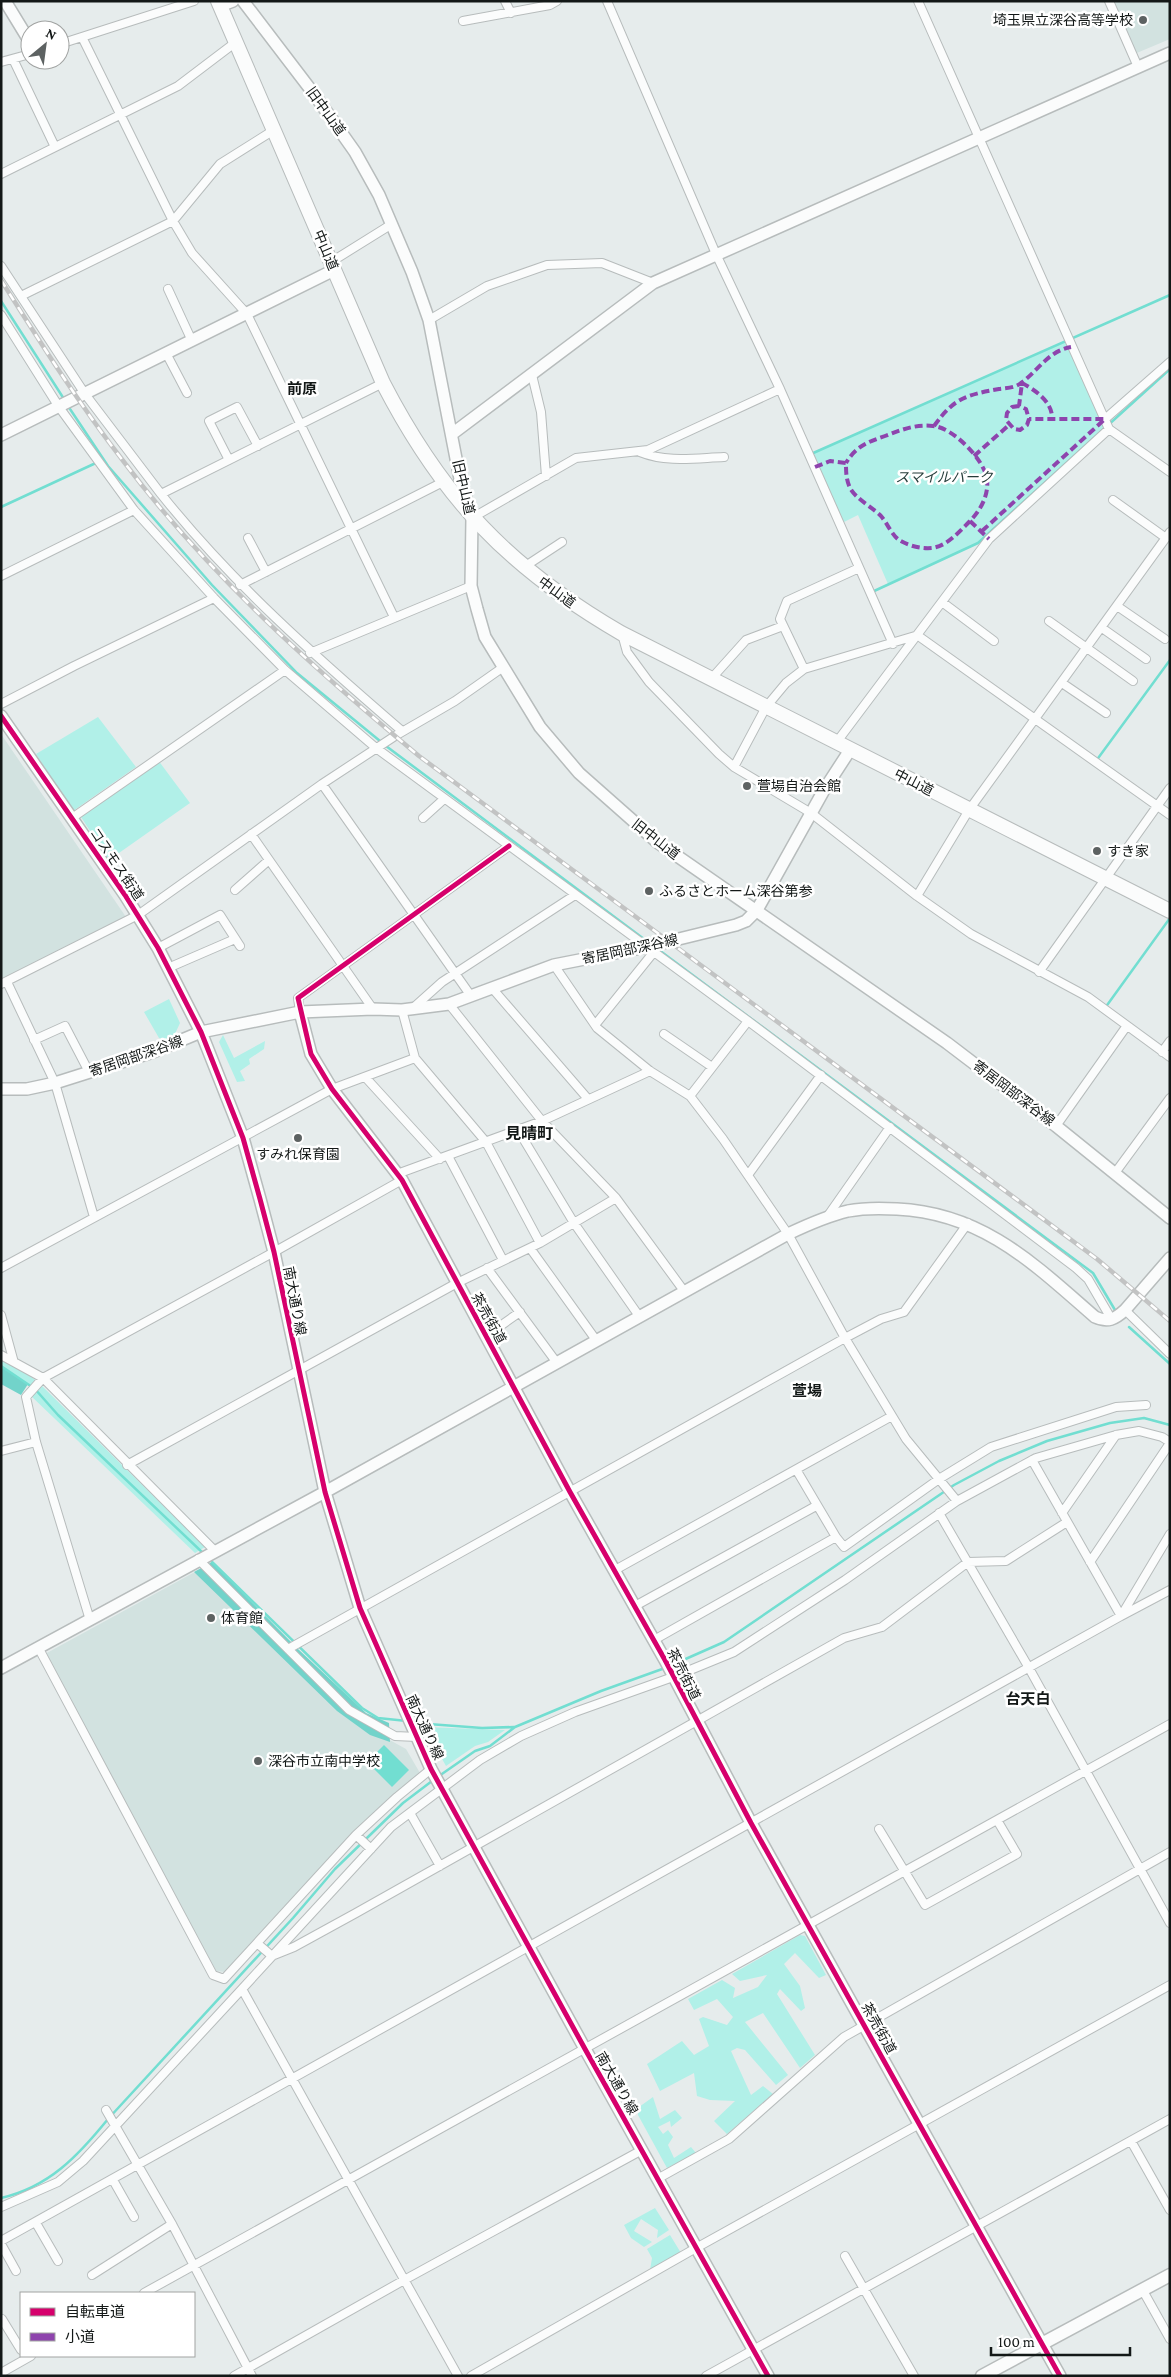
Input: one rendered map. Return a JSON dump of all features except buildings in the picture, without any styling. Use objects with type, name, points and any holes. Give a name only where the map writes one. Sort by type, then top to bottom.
[{"type":"highway","name":"中山道","points":[[224,3],[236,42],[383,383],[415,441],[443,482],[472,518],[524,567],[559,594],[621,633],[1170,911]]},
{"type":"main road","points":[[982,2376],[1170,2275]]},
{"type":"street","points":[[5,1],[20,26]]},
{"type":"street","points":[[70,41],[194,1]]},
{"type":"street","name":"旧中山道","points":[[243,1],[336,123],[379,194],[421,295],[429,320],[462,488],[472,518],[471,586],[485,637],[502,668],[540,727],[579,773],[657,842],[757,910]]},
{"type":"street","points":[[505,1],[511,13]]},
{"type":"street","points":[[608,1],[716,254],[780,389],[893,644]]},
{"type":"street","points":[[918,1],[1109,429],[1170,472]]},
{"type":"street","points":[[1109,1],[1138,67]]},
{"type":"street","points":[[463,21],[511,13],[552,2]]},
{"type":"street","points":[[82,38],[122,114],[173,221],[192,253],[247,314],[299,426],[394,617]]},
{"type":"street","points":[[1,174],[178,86],[236,42]]},
{"type":"street","points":[[452,434],[654,283],[1170,53]]},
{"type":"street","points":[[1,62],[20,57]]},
{"type":"street","points":[[13,59],[55,147]]},
{"type":"street","points":[[21,296],[173,221],[220,164],[274,130]]},
{"type":"street","points":[[1,435],[247,314],[333,266],[392,224]]},
{"type":"street","points":[[429,320],[487,286],[547,265],[602,263],[654,283]]},
{"type":"street","points":[[1,266],[85,394],[198,540],[240,585],[310,653],[402,732]]},
{"type":"street","points":[[168,289],[192,341]]},
{"type":"street","points":[[1,315],[59,407],[134,510],[214,598],[285,670],[376,748],[821,1075],[1088,1279],[1112,1320]]},
{"type":"street","points":[[166,354],[187,393]]},
{"type":"street","points":[[1105,420],[1170,362]]},
{"type":"street","points":[[532,375],[542,412],[546,476]]},
{"type":"street","points":[[161,494],[383,383]]},
{"type":"street","points":[[472,518],[576,458],[648,450],[780,389]]},
{"type":"street","points":[[229,460],[209,421],[237,407],[258,446]]},
{"type":"street","points":[[836,743],[989,539],[1109,429]]},
{"type":"street","points":[[638,452],[654,458],[672,460],[724,457]]},
{"type":"street","points":[[240,585],[443,482]]},
{"type":"street","points":[[917,896],[969,810],[1168,535],[1113,500]]},
{"type":"street","points":[[1,576],[134,510]]},
{"type":"street","points":[[248,538],[266,572]]},
{"type":"street","points":[[524,567],[562,542]]},
{"type":"street","points":[[804,669],[780,619],[787,601],[860,568]]},
{"type":"street","points":[[310,653],[471,586]]},
{"type":"street","points":[[1,704],[214,598]]},
{"type":"street","points":[[942,602],[994,641]]},
{"type":"street","points":[[1117,606],[1165,639]]},
{"type":"street","points":[[1049,621],[1133,681]]},
{"type":"street","points":[[711,679],[746,640],[783,626]]},
{"type":"street","points":[[1102,628],[1146,659]]},
{"type":"street","points":[[621,633],[627,652],[649,682],[734,767],[811,813],[917,896],[971,934],[1088,997],[1126,1027],[1170,1057]]},
{"type":"street","points":[[734,767],[766,707],[786,683],[804,669],[917,636]]},
{"type":"street","points":[[917,636],[1170,816]]},
{"type":"street","points":[[94,1217],[55,1083],[4,983],[138,915],[322,784],[376,748],[455,701],[502,668]]},
{"type":"street","points":[[72,818],[285,670]]},
{"type":"street","points":[[1062,683],[1106,713]]},
{"type":"street","name":"コスモス街道","points":[[1,716],[138,915],[158,948],[201,1032]]},
{"type":"street","points":[[757,910],[811,813],[850,750]]},
{"type":"street","points":[[322,784],[471,996]]},
{"type":"street","points":[[1039,972],[1170,788]]},
{"type":"street","points":[[423,818],[444,799]]},
{"type":"street","points":[[251,834],[373,1009]]},
{"type":"street","points":[[300,1012],[298,998],[509,846]]},
{"type":"street","points":[[235,890],[269,860]]},
{"type":"street","points":[[540,1243],[486,1142],[415,1058],[407,1009],[575,895]]},
{"type":"street","name":"寄居岡部深谷線","points":[[1,1089],[27,1089],[55,1083],[153,1052],[201,1032],[300,1012],[407,1009],[448,1004],[554,966],[650,950],[736,925],[746,921],[757,910],[947,1043],[1056,1126],[1170,1218]]},
{"type":"street","points":[[158,948],[220,915],[238,942],[168,968]]},
{"type":"street","points":[[595,1025],[650,950]]},
{"type":"street","points":[[554,966],[595,1025],[650,1071],[690,1096],[748,1175],[788,1234],[845,1338],[906,1439],[955,1499]]},
{"type":"street","points":[[492,988],[588,1099]]},
{"type":"street","points":[[448,1004],[542,1121],[616,1198],[684,1290]]},
{"type":"street","name":"茶売街道","points":[[300,1012],[308,1045],[332,1089],[399,1177],[570,1492],[665,1660],[696,1723],[751,1823],[1060,2376]]},
{"type":"street","points":[[690,1096],[748,1021]]},
{"type":"street","points":[[34,1040],[65,1026],[88,1072]]},
{"type":"street","points":[[1056,1126],[1126,1027]]},
{"type":"street","name":"南大通り線","points":[[201,1032],[243,1138],[274,1252],[325,1492],[360,1608],[408,1717],[442,1788],[768,2376]]},
{"type":"street","points":[[664,1034],[712,1067]]},
{"type":"street","points":[[1162,1052],[1170,1041]]},
{"type":"street","points":[[1,1268],[332,1089],[366,1078],[415,1058]]},
{"type":"street","points":[[90,1620],[36,1442],[26,1397],[40,1380],[274,1252],[399,1177],[444,1157],[542,1121],[650,1071]]},
{"type":"street","points":[[748,1175],[821,1075]]},
{"type":"street","points":[[366,1078],[444,1157],[503,1260]]},
{"type":"street","points":[[1115,1173],[1170,1098]]},
{"type":"street","points":[[826,1217],[890,1127]]},
{"type":"street","points":[[518,1130],[574,1223],[639,1316]]},
{"type":"street","points":[[127,1465],[457,1282],[540,1243],[616,1198]]},
{"type":"street","points":[[1,1668],[198,1559],[325,1492],[684,1290],[788,1234],[826,1217],[850,1211],[883,1208],[912,1209],[968,1223],[1003,1242],[1095,1317],[1106,1321],[1112,1320],[1126,1310],[1170,1258]]},
{"type":"street","points":[[288,1648],[845,1338],[881,1319],[904,1312],[968,1223]]},
{"type":"street","points":[[530,1248],[596,1340]]},
{"type":"street","points":[[488,1268],[557,1362]]},
{"type":"street","points":[[1126,1310],[1170,1354]]},
{"type":"street","points":[[486,1336],[520,1312]]},
{"type":"street","points":[[1,1315],[13,1360]]},
{"type":"street","points":[[1,1354],[13,1360],[40,1380],[215,1551]]},
{"type":"street","points":[[797,1471],[816,1506],[844,1546],[991,1447],[1116,1407],[1146,1405]]},
{"type":"street","points":[[615,1570],[797,1471],[892,1416]]},
{"type":"street","points":[[1,2207],[58,2182],[83,2161],[110,2118],[242,1990],[271,1955],[391,1827],[480,1760],[521,1736],[575,1712],[734,1652],[845,1580],[939,1513],[955,1499],[1032,1460],[1139,1430],[1162,1437],[1170,1442],[1090,1562]]},
{"type":"street","points":[[1062,1513],[1116,1435]]},
{"type":"street","points":[[1,1452],[36,1442]]},
{"type":"street","points":[[1032,1460],[1121,1616]]},
{"type":"street","points":[[635,1606],[816,1506]]},
{"type":"street","points":[[939,1513],[1029,1668],[1170,1922]]},
{"type":"street","points":[[271,1955],[294,1947],[696,1723],[844,1638],[882,1627],[902,1609],[968,1562],[1006,1561],[1067,1522]]},
{"type":"street","points":[[1121,1616],[1170,1534]]},
{"type":"street","points":[[654,1640],[836,1537]]},
{"type":"street","points":[[198,1559],[349,1710],[395,1736],[418,1737]]},
{"type":"street","points":[[16,2271],[1,2242],[1170,1590]]},
{"type":"street","points":[[38,1647],[212,1975],[224,1979],[259,1946],[356,1835],[396,1797],[432,1769]]},
{"type":"street","points":[[146,2292],[810,1926],[904,1871],[1170,1724]]},
{"type":"street","points":[[410,1812],[440,1866]]},
{"type":"street","points":[[880,1829],[925,1905],[1017,1854],[997,1820]]},
{"type":"street","points":[[356,1835],[371,1849]]},
{"type":"street","points":[[659,2178],[729,2139],[844,2037],[864,2024],[1170,1852]]},
{"type":"street","points":[[259,1946],[271,1955]]},
{"type":"street","points":[[471,2376],[696,2248],[1170,1985]]},
{"type":"street","points":[[242,1990],[406,2279],[458,2376]]},
{"type":"street","points":[[110,2118],[172,2224],[250,2372]]},
{"type":"street","points":[[706,2376],[1170,2119]]},
{"type":"street","points":[[1131,2141],[1170,2210]]},
{"type":"street","points":[[234,2376],[250,2372],[406,2279],[642,2150]]},
{"type":"street","points":[[113,2180],[134,2217]]},
{"type":"street","points":[[36,2223],[58,2261]]},
{"type":"street","points":[[92,2275],[172,2224]]},
{"type":"street","points":[[845,2256],[914,2376]]},
{"type":"street","points":[[1142,2289],[1170,2338]]},
{"type":"street","points":[[2,2319],[20,2348]]},
{"type":"street","points":[[7,2373],[28,2357]]},
{"type":"shaded area","name":"埼玉県立深谷高等学校","points":[[1108,1],[1170,1],[1170,39],[1132,55]]},
{"type":"shaded area","points":[[1,734],[126,917],[1,979]]},
{"type":"shaded area","points":[[1,1366],[28,1384],[21,1395],[1,1384]]},
{"type":"shaded area","points":[[212,1562],[298,1649],[366,1713],[389,1723],[390,1742],[370,1735],[337,1711],[194,1572]]},
{"type":"shaded area","name":"深谷市立南中学校","points":[[202,1571],[366,1727],[406,1749],[420,1773],[365,1820],[225,1972],[216,1971],[45,1654],[193,1573]]},
{"type":"shaded area","points":[[384,1745],[409,1770],[392,1787],[367,1762]]},
{"type":"green space","name":"スマイルパーク","points":[[1067,340],[1109,429],[989,539],[888,584],[858,515],[840,524],[810,455]]},
{"type":"green space","points":[[98,717],[136,767],[73,811],[36,754]]},
{"type":"green space","points":[[158,760],[190,803],[109,860],[81,817]]},
{"type":"green space","points":[[169,999],[180,1023],[174,1036],[165,1040],[159,1038],[144,1012]]},
{"type":"green space","points":[[223,1035],[234,1058],[265,1041],[264,1049],[249,1059],[250,1064],[240,1071],[245,1081],[237,1082],[219,1042]]},
{"type":"green space","points":[[1,1360],[12,1363],[38,1382],[205,1547],[195,1553],[30,1395],[35,1389],[1,1366]]},
{"type":"green space","points":[[424,1727],[505,1730],[488,1742],[475,1746],[446,1766]]},
{"type":"green space","points":[[800,1935],[805,1936],[826,1975],[819,1978],[795,1953],[784,1964],[800,1986],[805,2008],[801,2011],[780,1989],[777,1994],[815,2055],[800,2068],[763,2013],[745,2022],[788,2075],[776,2085],[745,2050],[737,2048],[731,2051],[751,2095],[763,2086],[773,2094],[727,2134],[714,2121],[735,2101],[710,2100],[697,2096],[694,2073],[660,2091],[647,2064],[682,2041],[694,2055],[709,2046],[699,2019],[703,2017],[727,2025],[733,2017],[717,1999],[694,2010],[688,1999],[722,1980],[735,1988],[733,1998],[758,1987],[767,1975],[740,1981],[732,1974]]},
{"type":"green space","points":[[653,2097],[660,2119],[675,2110],[682,2118],[671,2127],[670,2121],[658,2127],[663,2134],[668,2130],[673,2137],[668,2145],[674,2158],[691,2147],[696,2153],[667,2168],[638,2115],[639,2107]]},
{"type":"green space","points":[[655,2208],[669,2230],[657,2238],[658,2230],[641,2219],[634,2231],[652,2242],[644,2247],[631,2238],[624,2225]]},
{"type":"green space","points":[[670,2235],[681,2253],[650,2270],[652,2258],[647,2249]]},
{"type":"waterway","points":[[811,454],[1170,295]]},
{"type":"waterway","points":[[1,301],[64,399]]},
{"type":"waterway","points":[[872,592],[978,543],[1170,369]]},
{"type":"waterway","points":[[68,406],[108,466],[212,585],[297,673],[380,741]]},
{"type":"waterway","points":[[1,507],[98,462]]},
{"type":"waterway","points":[[1096,761],[1170,660]]},
{"type":"waterway","points":[[386,746],[648,942]]},
{"type":"waterway","points":[[1105,1008],[1170,918]]},
{"type":"waterway","points":[[659,950],[1093,1273],[1115,1310]]},
{"type":"waterway","points":[[1129,1327],[1170,1364]]},
{"type":"waterway","points":[[1,1366],[35,1389],[58,1415],[204,1554]]},
{"type":"waterway","points":[[672,1665],[724,1642],[954,1485],[999,1461],[1047,1441],[1110,1423],[1144,1418],[1170,1425]]},
{"type":"waterway","points":[[208,1558],[362,1708],[378,1718],[407,1721]]},
{"type":"waterway","points":[[439,1776],[475,1751],[490,1746],[515,1727],[601,1691],[665,1668]]},
{"type":"waterway","points":[[415,1723],[482,1728],[514,1727]]},
{"type":"waterway","points":[[1,2198],[34,2186],[48,2178],[74,2157],[293,1918],[335,1869],[403,1803],[432,1781]]},
{"type":"railway","points":[[1,280],[91,418],[156,503],[226,581],[263,618],[340,688],[419,756],[1097,1259],[1170,1321]]},
{"type":"marked path","points":[[934,426],[948,409],[962,399],[978,393],[1016,386],[1050,357],[1063,349],[1071,347]]},
{"type":"marked path","points":[[1019,406],[1012,407],[1007,413],[1006,420],[1014,429],[1020,430],[1027,425],[1029,419],[1026,409],[1019,406],[1022,383],[1042,397],[1050,407],[1052,419]]},
{"type":"marked path","points":[[982,531],[1105,419],[1029,419]]},
{"type":"marked path","points":[[974,456],[1009,425]]},
{"type":"marked path","points":[[815,467],[830,461],[846,463],[847,479],[853,492],[881,516],[899,540],[919,547],[937,547],[952,538],[977,513],[987,491],[985,471],[974,454],[958,438],[941,428],[933,426],[908,428],[873,440],[854,452],[846,463]]},
{"type":"marked path","points":[[970,521],[989,539]]},
{"type":"cycle path","points":[[1,716],[125,895],[158,948],[201,1032],[243,1138],[260,1199],[274,1252],[325,1492],[360,1608],[431,1769],[768,2376]]},
{"type":"cycle path","points":[[509,846],[298,998],[311,1054],[332,1089],[402,1180],[570,1492],[665,1660],[751,1823],[1060,2376]]},
{"type":"place","name":"埼玉県立深谷高等学校","points":[[1143,20]]},
{"type":"place","name":"萱場自治会館","points":[[747,786]]},
{"type":"place","name":"すき家","points":[[1097,851]]},
{"type":"place","name":"ふるさとホーム深谷第参","points":[[649,891]]},
{"type":"place","name":"すみれ保育園","points":[[298,1138]]},
{"type":"place","name":"体育館","points":[[211,1618]]},
{"type":"place","name":"深谷市立南中学校","points":[[258,1761]]},
{"type":"district","name":"前原","points":[[302,389]]},
{"type":"district","name":"見晴町","points":[[529,1133]]},
{"type":"district","name":"萱場","points":[[807,1391]]},
{"type":"district","name":"台天白","points":[[1028,1699]]}]
